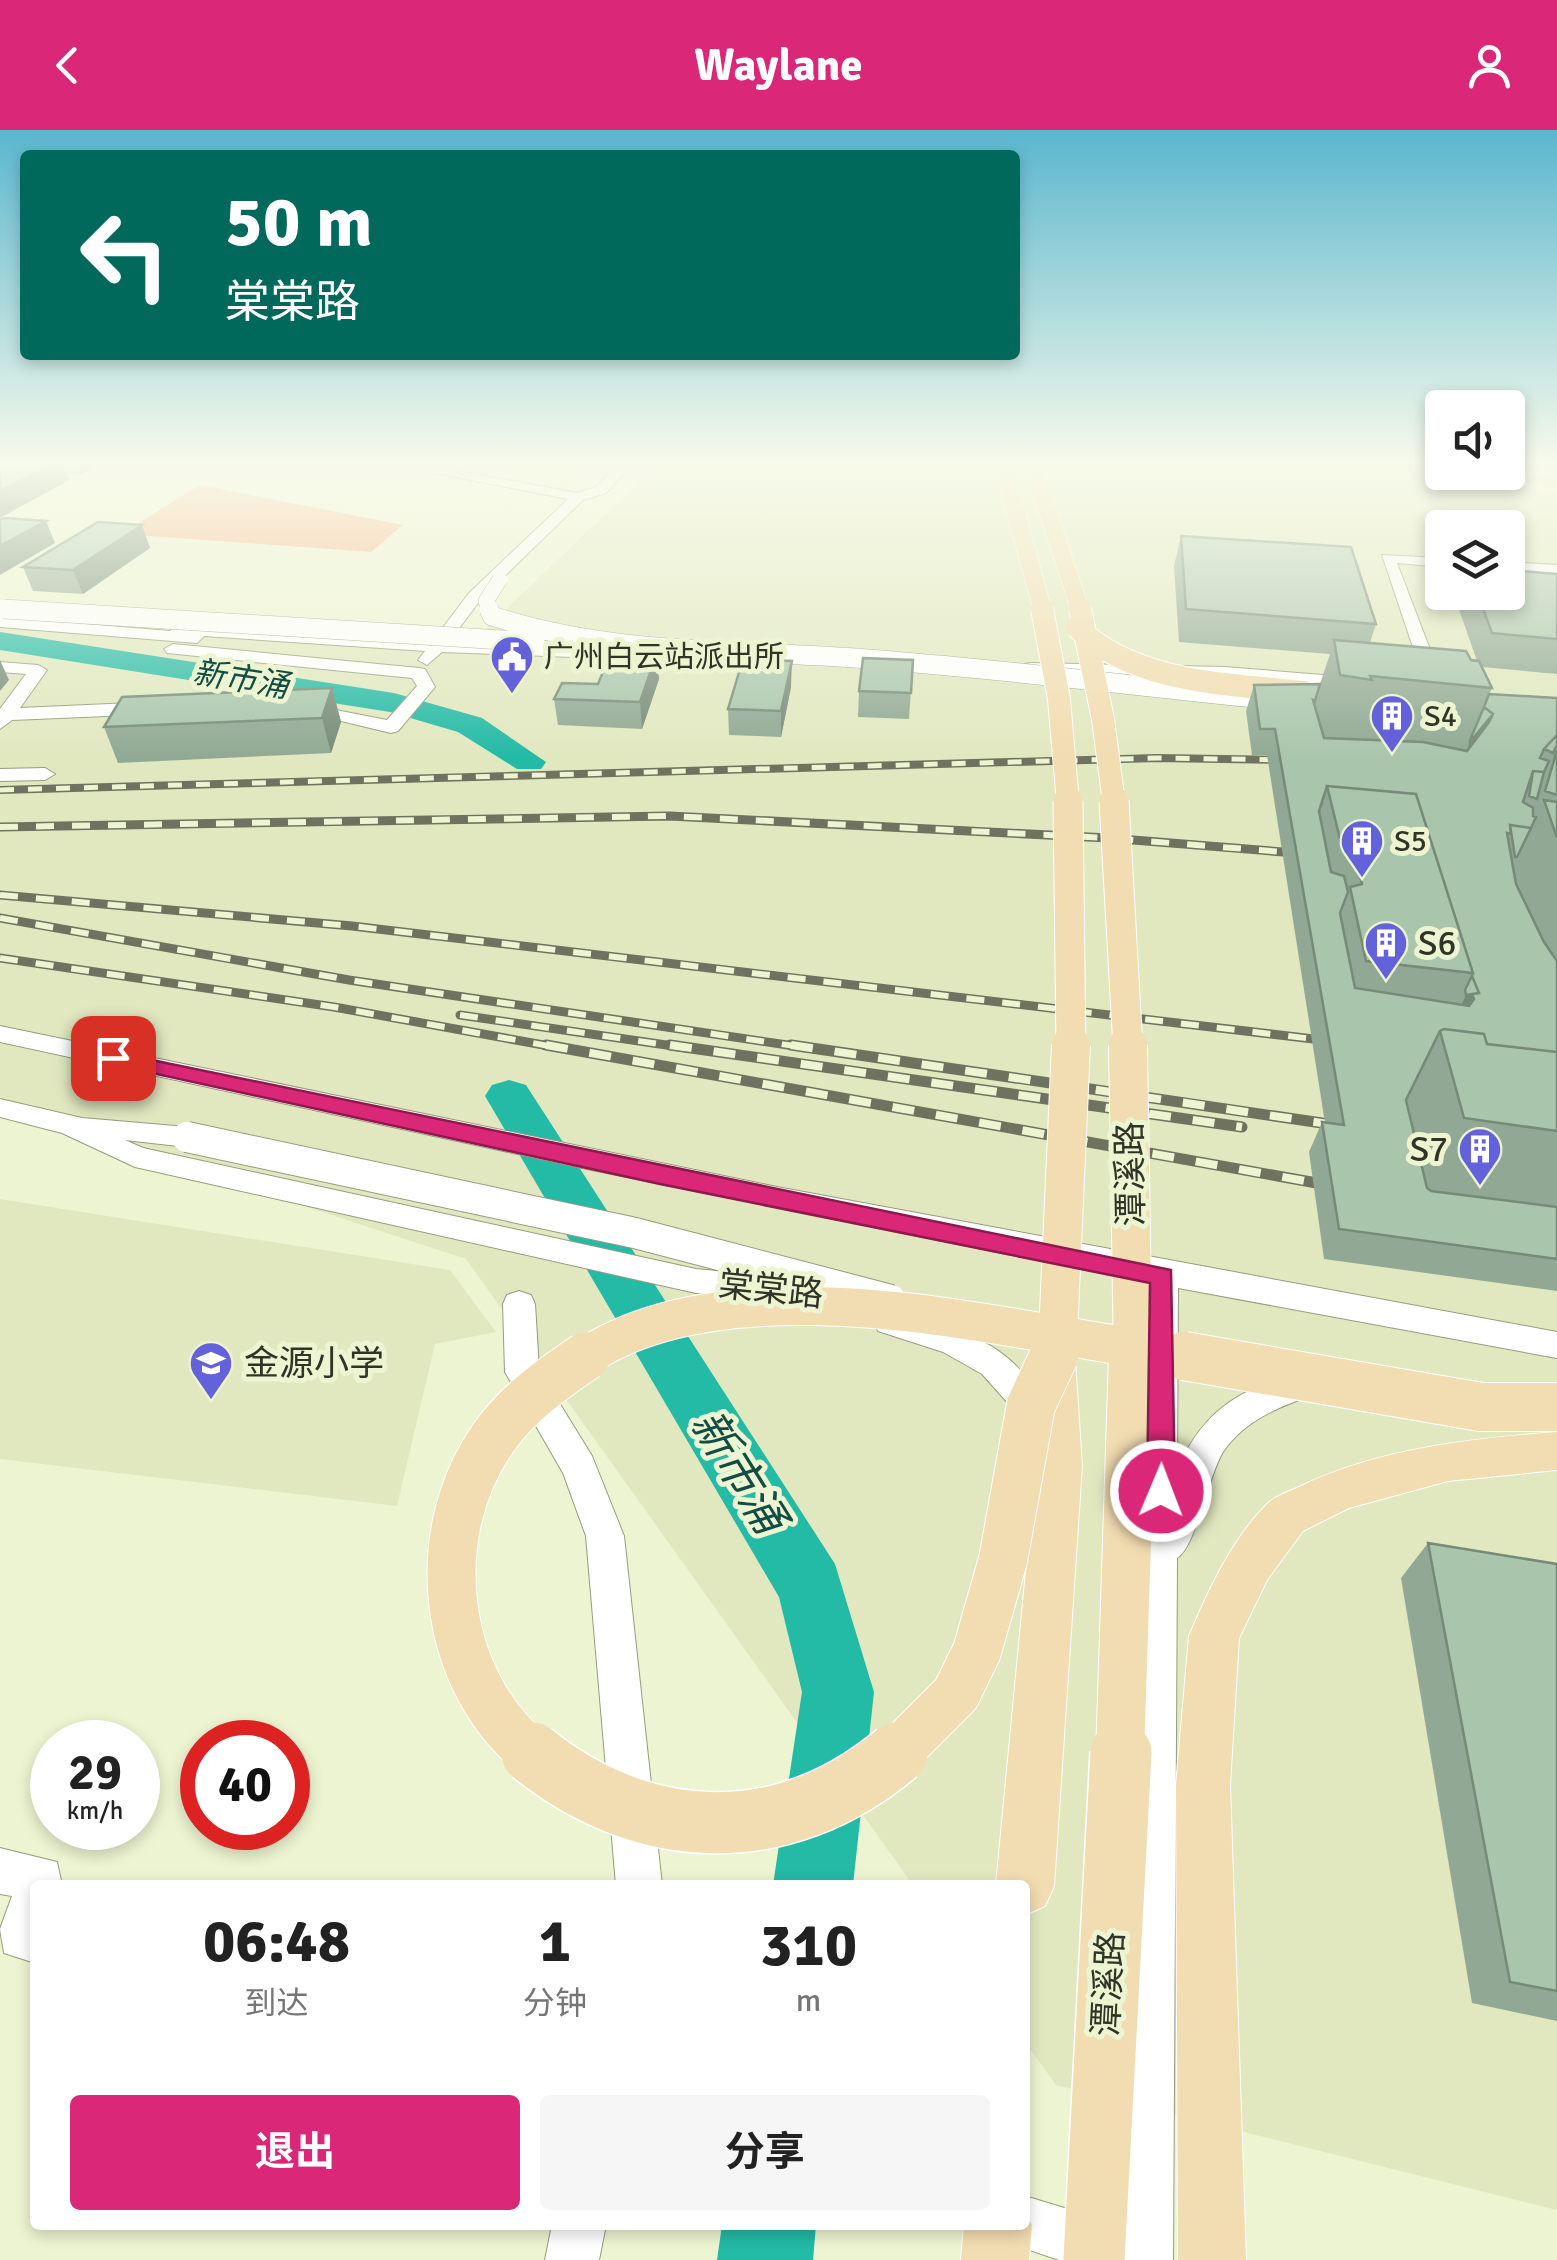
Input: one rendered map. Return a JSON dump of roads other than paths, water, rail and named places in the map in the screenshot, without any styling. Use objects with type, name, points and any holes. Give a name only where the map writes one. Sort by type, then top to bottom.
[{"type":"main road","name":"潭溪路","points":[[1025,1880],[1059,1466],[1051,1338],[1069,1124],[1070,824],[1053,666],[1027,559]]},
{"type":"main road","points":[[1058,559],[1078,628],[1096,646],[1194,678],[1374,693]]},
{"type":"main road","name":"潭溪路","points":[[1067,559],[1094,663],[1116,826],[1127,995],[1136,2259]]},
{"type":"main road","points":[[1051,1338],[1033,1397],[1009,1536],[963,1686],[886,1764],[836,1796],[790,1813],[733,1823],[680,1823],[618,1810],[565,1784],[530,1755],[475,1686],[456,1643],[448,1582],[457,1509],[472,1472],[493,1438],[530,1396],[590,1351],[670,1319],[758,1307],[964,1319],[1480,1407],[1557,1408]]},
{"type":"main road","points":[[1212,2260],[1203,1785],[1214,1636],[1250,1564],[1286,1516],[1340,1490],[1448,1461],[1557,1451]]},
{"type":"main road","points":[[995,2260],[998,2230]]},
{"type":"street","points":[[274,704],[391,727],[426,687],[428,659],[475,596],[513,559]]},
{"type":"street","points":[[519,559],[486,601],[492,616],[550,634],[613,646]]},
{"type":"street","points":[[1425,564],[1388,562],[1436,689]]},
{"type":"street","points":[[1525,571],[1557,574]]},
{"type":"street","points":[[0,608],[854,658],[1324,706]]},
{"type":"street","points":[[0,619],[428,659]]},
{"type":"street","points":[[0,619],[428,659]]},
{"type":"street","points":[[0,632],[428,659],[1225,672],[1374,693]]},
{"type":"street","points":[[0,666],[38,670],[2,717]]},
{"type":"street","points":[[2,717],[178,708]]},
{"type":"street","points":[[0,775],[46,774]]},
{"type":"street","points":[[0,1034],[696,1183],[1162,1276],[1557,1346]]},
{"type":"street","name":"棠棠路","points":[[0,1108],[71,1125],[135,1157],[696,1281],[782,1290],[1051,1338],[1164,1335],[1557,1399]]},
{"type":"street","points":[[71,1125],[188,1137],[635,1233],[964,1319]]},
{"type":"street","points":[[1010,1880],[1051,1338],[1050,1252]]},
{"type":"street","points":[[1030,2225],[1136,2259],[1160,1569],[1162,1276]]},
{"type":"street","points":[[782,1290],[952,1341],[986,1358],[1014,1381],[1029,1411],[1040,1490]]},
{"type":"street","points":[[520,1304],[522,1372],[578,1467],[605,1536],[639,1880]]},
{"type":"street","points":[[1160,1569],[1203,1446],[1236,1412],[1282,1390],[1361,1367]]},
{"type":"street","points":[[0,1870],[40,1880]]},
{"type":"street","points":[[30,1910],[21,1936],[30,1938]]},
{"type":"street","points":[[572,2260],[578,2230]]},
{"type":"street","points":[[981,2260],[984,2230]]},
{"type":"waterway","name":"新市涌","points":[[0,641],[394,703],[470,725],[529,762]]},
{"type":"waterway","name":"新市涌","points":[[509,1096],[811,1587],[838,1692],[814,1880]]},
{"type":"waterway","name":"新市涌","points":[[765,2260],[768,2230]]},
{"type":"railway","points":[[0,790],[1157,758],[1294,760]]},
{"type":"railway","points":[[0,827],[670,816],[1108,838],[1309,854]]},
{"type":"railway","points":[[0,895],[352,926],[1339,1042]]},
{"type":"railway","points":[[0,918],[349,980],[808,1048]]},
{"type":"railway","points":[[0,958],[334,1007],[560,1048]]},
{"type":"railway","points":[[460,1015],[687,1048]]},
{"type":"railway","points":[[546,1045],[1339,1187]]},
{"type":"railway","points":[[670,1045],[1242,1127]]},
{"type":"railway","points":[[791,1045],[1349,1127]]},
{"type":"place","name":"广州白云站派出所","points":[[512,695]]},
{"type":"place","name":"S4","points":[[1392,754]]},
{"type":"place","name":"S5","points":[[1362,879]]},
{"type":"place","name":"S6","points":[[1386,981]]},
{"type":"place","name":"S7","points":[[1480,1187]]},
{"type":"place","name":"金源小学","points":[[211,1401]]}]
